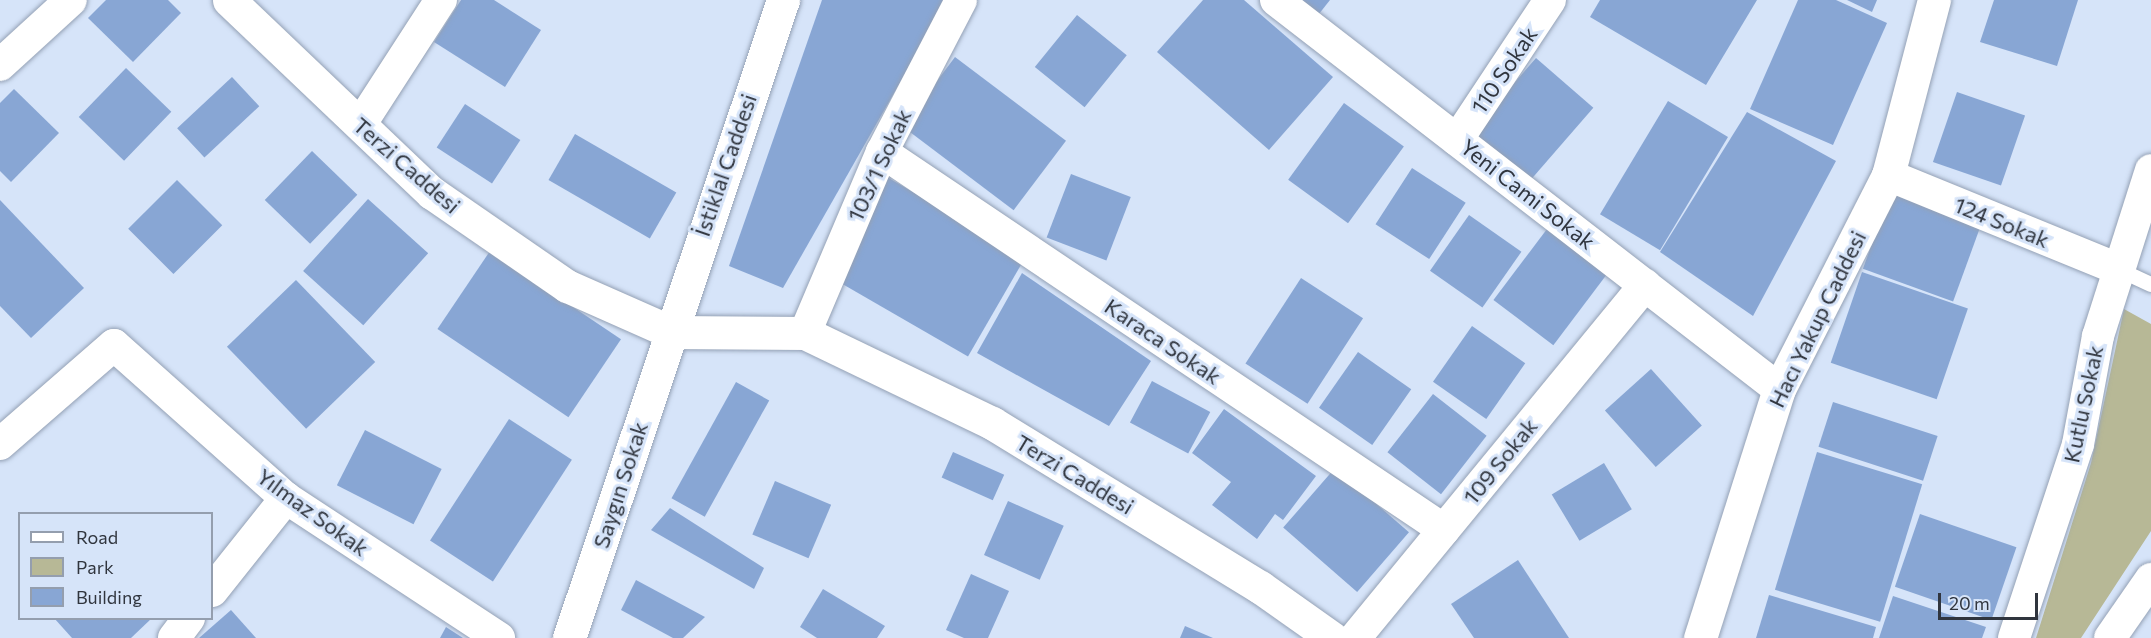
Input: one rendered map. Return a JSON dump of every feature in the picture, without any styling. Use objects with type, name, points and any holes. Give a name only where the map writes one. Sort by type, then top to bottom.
[{"type":"street","points":[[0,65],[71,0]]},
{"type":"street","name":"Terzi Caddesi","points":[[229,0],[432,193],[567,286],[671,332]]},
{"type":"street","points":[[360,125],[441,0]]},
{"type":"street","name":"İstiklal Caddesi","points":[[671,332],[783,0]]},
{"type":"street","name":"103/1 Sokak","points":[[805,333],[882,152],[961,0]]},
{"type":"street","name":"Yeni Cami Sokak","points":[[1276,0],[1779,389]]},
{"type":"street","name":"110 Sokak","points":[[1457,140],[1550,0]]},
{"type":"street","name":"Hacı Yakup Caddesi","points":[[1700,638],[1779,389],[1888,175],[1934,0]]},
{"type":"street","name":"Karaca Sokak","points":[[882,152],[1444,530]]},
{"type":"street","name":"Kutlu Sokak","points":[[2014,638],[2078,444],[2116,268],[2151,170]]},
{"type":"street","name":"124 Sokak","points":[[1888,175],[2116,268]]},
{"type":"street","name":"109 Sokak","points":[[1355,638],[1645,285]]},
{"type":"street","points":[[671,332],[805,333]]},
{"type":"street","name":"Saygın Sokak","points":[[569,638],[671,332]]},
{"type":"street","name":"Terzi Caddesi","points":[[805,333],[992,423],[1260,587],[1332,638]]},
{"type":"street","name":"Yılmaz Sokak","points":[[0,444],[114,345],[286,498],[499,638]]},
{"type":"street","points":[[213,590],[286,498]]},
{"type":"street","points":[[2110,638],[2151,579]]},
{"type":"street","points":[[174,638],[188,620]]},
{"type":"lane","points":[[2116,268],[2151,285]]},
{"type":"green space","points":[[2124,309],[2151,324],[2151,531],[2081,638],[2036,638],[2091,463]]},
{"type":"building","points":[[106,0],[168,0],[181,13],[133,62],[88,18]]},
{"type":"building","points":[[461,0],[494,0],[541,30],[505,87],[434,42]]},
{"type":"building","points":[[822,0],[947,0],[783,288],[729,266]]},
{"type":"building","points":[[1203,0],[1244,0],[1333,77],[1269,150],[1157,52]]},
{"type":"building","points":[[1291,0],[1330,0],[1315,19]]},
{"type":"building","points":[[1600,0],[1757,0],[1706,85],[1590,17]]},
{"type":"building","points":[[1798,0],[1836,0],[1887,23],[1833,145],[1750,109]]},
{"type":"building","points":[[1847,0],[1877,0],[1872,12]]},
{"type":"building","points":[[1994,0],[2078,0],[2057,66],[1980,42]]},
{"type":"building","points":[[1077,15],[1127,55],[1085,107],[1035,67]]},
{"type":"building","points":[[955,57],[1066,141],[1014,210],[903,126]]},
{"type":"building","points":[[1536,58],[1593,108],[1530,181],[1472,131]]},
{"type":"building","points":[[126,68],[171,112],[124,161],[79,117]]},
{"type":"building","points":[[232,77],[259,106],[204,157],[177,128]]},
{"type":"building","points":[[14,89],[59,133],[11,182],[0,171],[0,103]]},
{"type":"building","points":[[1957,92],[2025,115],[2001,185],[1933,162]]},
{"type":"building","points":[[1668,101],[1728,137],[1660,250],[1600,214]]},
{"type":"building","points":[[1344,103],[1404,146],[1348,223],[1288,180]]},
{"type":"building","points":[[465,104],[520,140],[492,184],[437,148]]},
{"type":"building","points":[[1747,112],[1836,161],[1753,316],[1660,252]]},
{"type":"building","points":[[575,134],[676,192],[650,238],[548,180]]},
{"type":"building","points":[[312,151],[357,195],[310,244],[265,200]]},
{"type":"building","points":[[1412,168],[1466,203],[1429,259],[1376,224]]},
{"type":"building","points":[[880,173],[1025,257],[968,357],[822,273]]},
{"type":"building","points":[[1071,174],[1131,197],[1106,260],[1047,237]]},
{"type":"building","points":[[177,180],[222,225],[173,274],[128,229]]},
{"type":"building","points":[[1893,186],[1983,219],[1953,302],[1863,269]]},
{"type":"building","points":[[368,199],[428,253],[363,325],[303,271]]},
{"type":"building","points":[[0,200],[84,288],[31,338],[0,306]]},
{"type":"building","points":[[1469,215],[1521,252],[1482,307],[1430,271]]},
{"type":"building","points":[[1547,229],[1607,274],[1553,345],[1493,300]]},
{"type":"building","points":[[490,251],[621,339],[568,417],[437,329]]},
{"type":"building","points":[[1862,272],[1968,308],[1937,399],[1831,363]]},
{"type":"building","points":[[1022,273],[1151,361],[1109,426],[977,353]]},
{"type":"building","points":[[1301,278],[1363,318],[1308,404],[1245,364]]},
{"type":"building","points":[[296,280],[375,362],[306,429],[227,347]]},
{"type":"building","points":[[1472,326],[1525,363],[1486,419],[1433,382]]},
{"type":"building","points":[[1358,352],[1411,389],[1372,445],[1319,408]]},
{"type":"building","points":[[1651,369],[1702,425],[1656,467],[1605,410]]},
{"type":"building","points":[[1152,381],[1210,412],[1188,453],[1130,422]]},
{"type":"building","points":[[736,382],[769,400],[705,517],[672,498]]},
{"type":"building","points":[[1433,394],[1487,436],[1441,494],[1387,452]]},
{"type":"building","points":[[1833,402],[1938,436],[1923,481],[1818,447]]},
{"type":"building","points":[[1224,409],[1316,476],[1283,520],[1275,514],[1257,539],[1212,505],[1231,482],[1192,453]]},
{"type":"building","points":[[509,419],[572,460],[493,581],[430,541]]},
{"type":"building","points":[[365,430],[442,469],[413,524],[337,485]]},
{"type":"building","points":[[953,452],[1004,475],[993,500],[942,478]]},
{"type":"building","points":[[1817,452],[1922,484],[1880,622],[1775,590]]},
{"type":"building","points":[[1604,463],[1632,509],[1580,541],[1552,494]]},
{"type":"building","points":[[1335,468],[1409,532],[1357,592],[1283,528]]},
{"type":"building","points":[[775,481],[831,505],[808,558],[752,534]]},
{"type":"building","points":[[1008,501],[1064,526],[1040,580],[984,555]]},
{"type":"building","points":[[670,508],[764,568],[754,589],[651,530]]},
{"type":"building","points":[[1920,514],[2016,547],[1991,620],[1895,587]]},
{"type":"building","points":[[1518,560],[1569,638],[1474,638],[1451,604]]},
{"type":"building","points":[[971,574],[1009,591],[988,638],[964,638],[946,630]]},
{"type":"building","points":[[636,580],[705,617],[683,638],[673,638],[621,610]]},
{"type":"building","points":[[823,589],[885,626],[877,638],[817,638],[800,627]]},
{"type":"building","points":[[1769,595],[1876,627],[1873,638],[1756,638]]},
{"type":"building","points":[[1893,596],[1986,627],[1982,638],[1879,638]]},
{"type":"building","points":[[231,610],[256,638],[199,638]]},
{"type":"building","points":[[56,620],[150,620],[131,638],[72,638]]},
{"type":"building","points":[[1185,626],[1213,638],[1180,638]]},
{"type":"building","points":[[446,627],[463,638],[440,638]]}]
